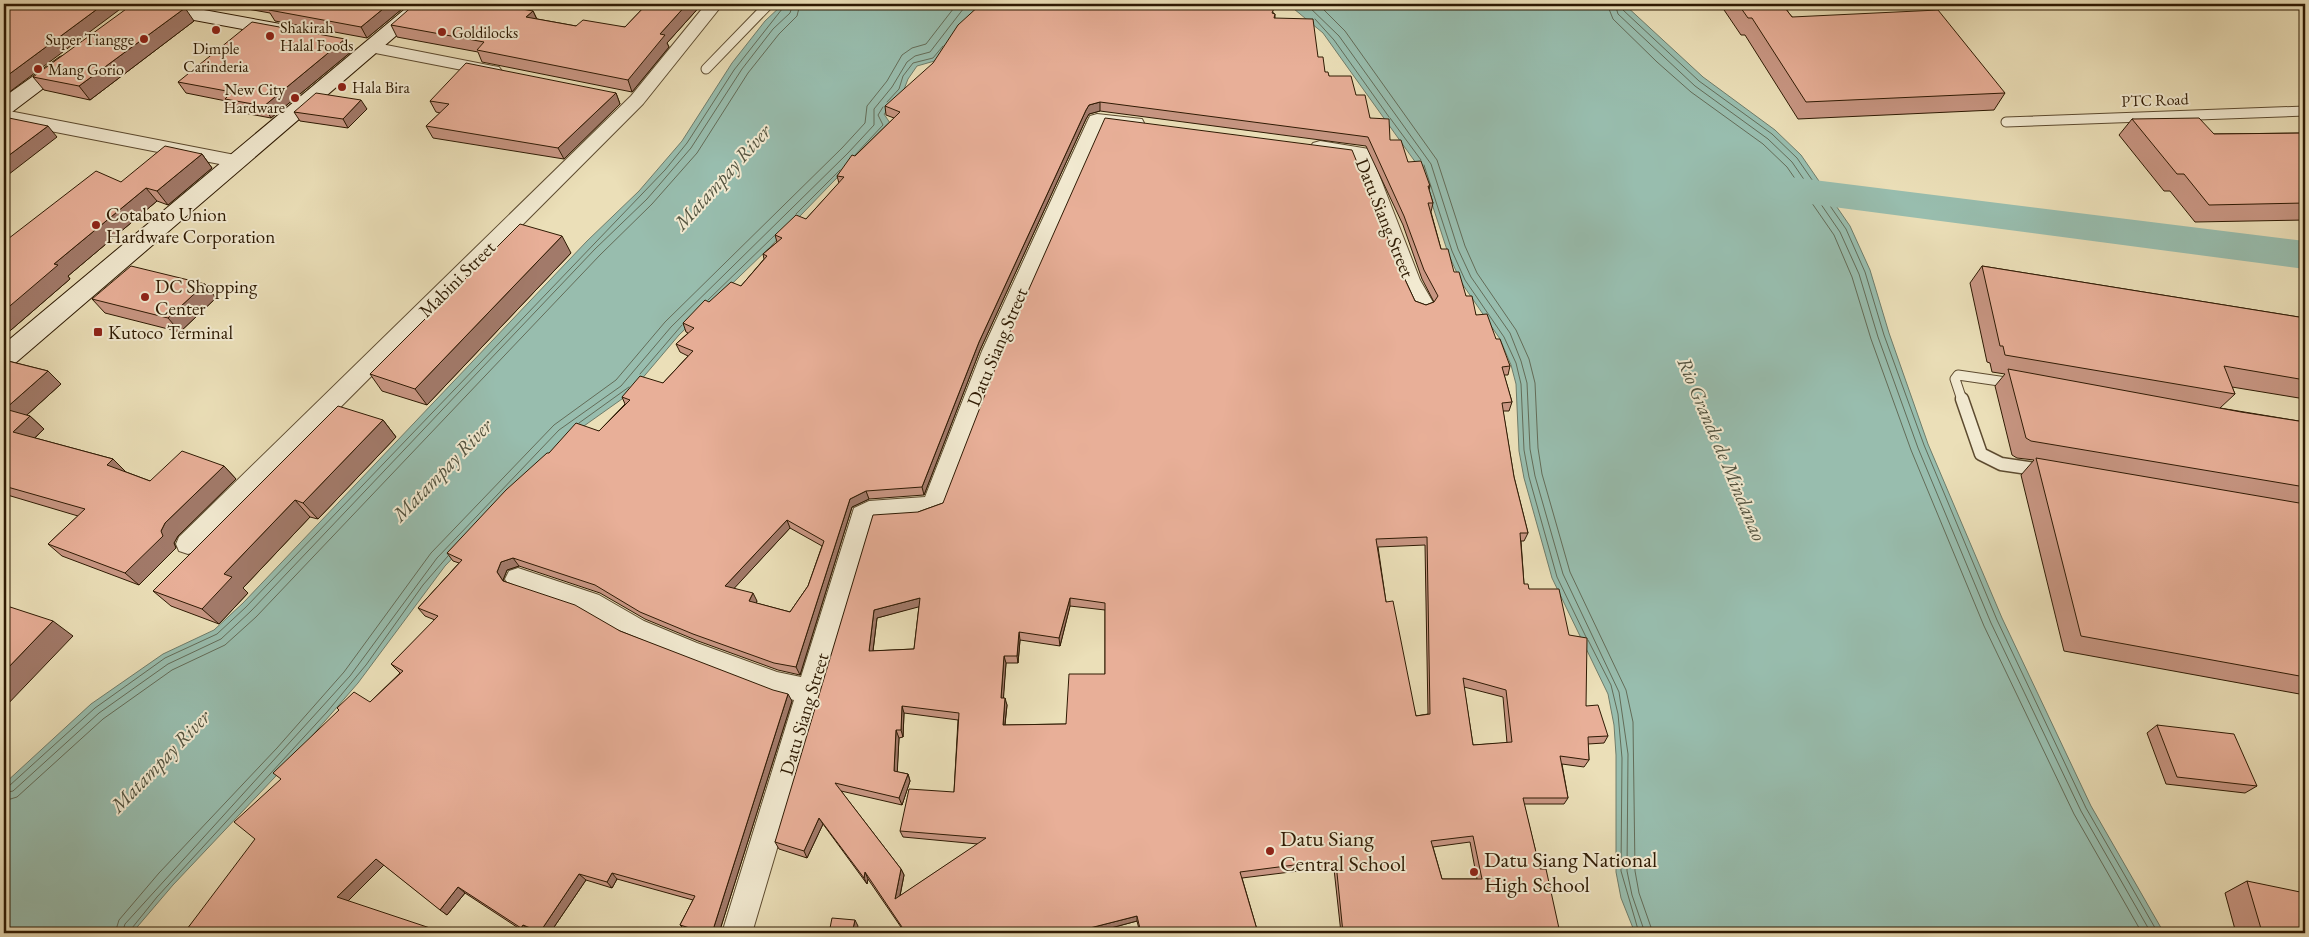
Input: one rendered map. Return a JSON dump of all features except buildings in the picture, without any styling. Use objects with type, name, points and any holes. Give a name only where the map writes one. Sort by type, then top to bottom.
[{"type":"main road","points":[[4,358],[235,161],[362,45],[423,4]]},
{"type":"main road","points":[[140,7],[305,34]]},
{"type":"main road","points":[[4,107],[82,50]]},
{"type":"street","name":"Mabini Street","points":[[188,544],[628,98],[708,5]]},
{"type":"street","points":[[362,45],[514,76]]},
{"type":"street","points":[[4,116],[235,161]]},
{"type":"street","name":"Datu Siang Street","points":[[737,933],[864,515],[869,511],[925,508],[934,504],[993,351],[1097,120],[1153,126]]},
{"type":"street","name":"Datu Siang Street","points":[[1295,144],[1362,153],[1410,280],[1423,304]]},
{"type":"street","points":[[518,578],[590,603],[635,629],[688,651],[777,684],[811,692]]},
{"type":"lane","points":[[706,69],[769,4]]},
{"type":"lane","name":"PTC Road","points":[[2006,122],[2305,111]]},
{"type":"lane","points":[[2028,385],[1970,375],[1958,375],[1955,379],[1981,454],[1985,458],[1995,462],[2053,472]]},
{"type":"water","name":"Matampay River","points":[[783,4],[981,4],[938,60],[917,66],[908,79],[903,92],[884,114],[890,123],[771,246],[679,335],[629,394],[567,438],[445,566],[358,683],[291,760],[173,885],[132,933],[4,933],[4,784],[91,704],[163,654],[214,630],[243,603],[587,241],[639,191],[682,141],[732,63],[765,21]]},
{"type":"water","name":"Rio Grande de Mindanao","points":[[1288,4],[1624,4],[1703,77],[1775,130],[1801,155],[1850,226],[1870,270],[1889,333],[1928,444],[2002,618],[2091,806],[2164,933],[1635,933],[1621,898],[1616,872],[1616,755],[1614,725],[1608,694],[1552,578],[1524,478],[1519,451],[1516,384],[1511,365],[1500,339],[1461,282],[1448,253],[1421,170],[1323,33]]},
{"type":"waterway","points":[[1765,186],[2305,255]]},
{"type":"place","name":"Dimple Carinderia","points":[[216,30]]},
{"type":"place","name":"Goldilocks","points":[[442,32]]},
{"type":"place","name":"Shakirah Halal Foods","points":[[270,36]]},
{"type":"place","name":"Super Tiangge","points":[[144,39]]},
{"type":"place","name":"Mang Gorio","points":[[38,69]]},
{"type":"place","name":"Hala Bira","points":[[342,87]]},
{"type":"place","name":"New City Hardware","points":[[295,98]]},
{"type":"place","name":"Cotabato Union Hardware Corporation","points":[[96,225]]},
{"type":"place","name":"DC Shopping Center","points":[[145,297]]},
{"type":"place","name":"Kutoco Terminal","points":[[98,332]]},
{"type":"place","name":"Datu Siang Central School","points":[[1270,851]]},
{"type":"place","name":"Datu Siang National High School","points":[[1474,872]]}]
